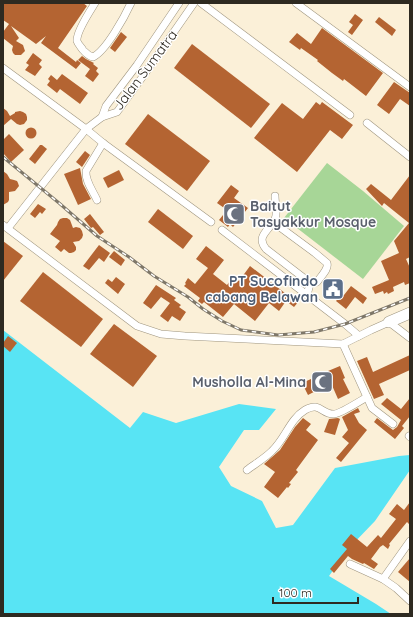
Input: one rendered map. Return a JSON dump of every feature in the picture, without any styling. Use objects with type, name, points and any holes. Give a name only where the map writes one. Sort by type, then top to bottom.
[{"type":"highway","points":[[389,322],[410,313]]},
{"type":"street","points":[[95,3],[82,26],[77,41],[84,52],[93,57],[100,53],[106,45],[131,3]]},
{"type":"street","name":"Jalan Sumatra","points":[[102,117],[106,106],[137,65],[179,3]]},
{"type":"street","name":"Jalan Sumatra","points":[[102,117],[117,112],[194,3]]},
{"type":"street","points":[[201,3],[350,116]]},
{"type":"street","points":[[296,3],[410,87]]},
{"type":"street","points":[[137,65],[146,72]]},
{"type":"street","points":[[3,68],[211,222]]},
{"type":"street","points":[[102,117],[86,129],[5,226],[137,326],[161,334],[179,336],[343,344],[389,322],[410,338]]},
{"type":"street","points":[[367,124],[410,157]]},
{"type":"street","points":[[97,200],[87,179],[86,171],[103,143]]},
{"type":"street","points":[[273,222],[328,263],[327,268],[317,282],[309,282],[266,249],[263,245],[261,240],[263,235],[276,218],[275,196]]},
{"type":"street","points":[[222,230],[359,336]]},
{"type":"street","points":[[255,255],[263,245]]},
{"type":"street","points":[[307,295],[309,282]]},
{"type":"street","points":[[343,344],[372,408],[393,424]]},
{"type":"street","points":[[247,470],[272,451],[298,415],[310,407],[318,407],[330,414],[336,414],[367,397]]},
{"type":"street","points":[[382,579],[410,541]]},
{"type":"street","points":[[350,564],[382,579],[396,588],[410,601]]},
{"type":"green space","points":[[327,163],[404,226],[363,279],[284,218]]},
{"type":"water","points":[[3,330],[130,428],[143,412],[176,423],[239,404],[276,409],[259,430],[244,430],[219,467],[231,486],[262,501],[276,528],[293,525],[335,468],[410,455],[410,470],[375,521],[350,547],[329,576],[391,614],[3,614]]},
{"type":"building","points":[[3,3],[83,3],[87,6],[58,48],[76,62],[77,60],[81,63],[76,69],[41,43],[46,36],[36,44],[11,26],[19,38],[16,41],[23,45],[25,51],[21,55],[15,55],[12,50],[13,46],[3,38],[3,32],[9,24],[3,20]]},
{"type":"building","points":[[355,14],[363,20],[352,35],[348,32],[353,25],[349,22]]},
{"type":"building","points":[[379,17],[396,30],[392,36],[375,22]]},
{"type":"building","points":[[322,28],[383,73],[366,96],[344,79],[343,81],[332,73],[317,61],[318,60],[301,48],[300,50],[289,42],[297,33],[311,44]]},
{"type":"building","points":[[121,32],[127,37],[115,52],[110,48]]},
{"type":"building","points":[[192,44],[270,104],[251,128],[174,68]]},
{"type":"building","points":[[33,53],[42,60],[39,64],[42,67],[35,76],[25,70],[29,65],[26,63]]},
{"type":"building","points":[[82,56],[94,63],[93,64],[98,68],[96,71],[99,74],[93,82],[85,76],[90,69],[78,60]]},
{"type":"building","points":[[62,74],[88,93],[80,104],[60,89],[57,93],[47,85],[50,81],[48,79],[51,75],[57,80]]},
{"type":"building","points":[[394,82],[410,93],[410,106],[400,99],[389,114],[377,105]]},
{"type":"building","points":[[316,102],[320,105],[322,102],[353,125],[342,139],[330,130],[297,172],[254,138],[282,103],[303,119]]},
{"type":"building","points":[[3,108],[10,116],[15,112],[23,112],[26,114],[27,120],[24,124],[20,125],[11,119],[3,126]]},
{"type":"building","points":[[148,114],[210,161],[187,191],[125,144]]},
{"type":"building","points":[[31,127],[35,129],[37,133],[35,137],[31,139],[27,137],[25,133],[27,129]]},
{"type":"building","points":[[9,134],[24,150],[11,162],[3,153],[3,140]]},
{"type":"building","points":[[40,145],[47,149],[35,164],[29,159]]},
{"type":"building","points":[[85,151],[90,155],[82,167],[76,162]]},
{"type":"building","points":[[80,168],[83,184],[91,199],[78,205],[64,174]]},
{"type":"building","points":[[119,170],[124,180],[108,188],[103,178]]},
{"type":"building","points":[[3,171],[10,179],[17,181],[19,186],[15,191],[9,192],[9,200],[3,205]]},
{"type":"building","points":[[410,175],[410,257],[406,259],[410,268],[410,283],[405,285],[404,282],[393,287],[394,291],[388,294],[387,292],[384,294],[383,291],[375,294],[372,287],[389,280],[381,261],[399,253],[394,241],[409,223],[384,203],[382,206],[366,189],[371,184],[391,200]]},
{"type":"building","name":"Baitut Tasyakkur Mosque","points":[[231,185],[239,191],[234,198],[248,208],[233,227],[230,224],[228,227],[219,220],[227,210],[217,203]]},
{"type":"building","points":[[38,204],[46,209],[42,214],[40,212],[35,218],[30,214]]},
{"type":"building","points":[[158,209],[193,236],[183,249],[148,222]]},
{"type":"building","points":[[90,214],[104,232],[100,235],[93,227],[91,228],[84,219]]},
{"type":"building","points":[[63,218],[70,220],[73,228],[80,228],[83,235],[79,241],[73,242],[76,250],[71,253],[64,249],[61,252],[55,247],[60,241],[50,234],[60,219]]},
{"type":"building","points":[[3,241],[23,256],[3,281]]},
{"type":"building","points":[[99,245],[110,253],[104,262],[99,258],[89,270],[83,266]]},
{"type":"building","points":[[206,246],[224,260],[213,274],[227,285],[233,277],[239,281],[250,266],[290,297],[292,294],[300,300],[294,307],[286,301],[279,311],[269,303],[255,321],[234,304],[223,317],[204,302],[202,304],[198,301],[200,298],[184,286],[188,278],[195,284],[208,268],[196,259]]},
{"type":"building","points":[[114,251],[125,260],[121,266],[109,257]]},
{"type":"building","points":[[43,272],[103,319],[81,347],[20,301]]},
{"type":"building","points":[[116,277],[125,284],[118,294],[105,283],[108,279],[112,282]]},
{"type":"building","points":[[156,285],[176,298],[174,300],[181,305],[179,307],[186,312],[180,321],[172,316],[168,322],[160,316],[170,303],[161,297],[151,309],[143,303]]},
{"type":"building","points":[[351,286],[367,298],[363,304],[355,297],[346,309],[336,301],[342,294],[344,295]]},
{"type":"building","points":[[114,324],[157,356],[133,387],[90,354]]},
{"type":"building","points":[[8,336],[17,343],[10,352],[3,346],[3,343]]},
{"type":"building","points":[[410,355],[410,370],[379,384],[384,395],[374,399],[357,361],[367,357],[373,372]]},
{"type":"building","points":[[340,366],[345,378],[343,379],[350,393],[338,399],[331,383],[308,395],[302,383],[311,379],[312,381],[329,373],[328,371]]},
{"type":"building","points":[[387,398],[401,409],[410,398],[410,416],[402,426],[404,428],[395,439],[374,422],[377,418],[393,430],[397,427],[401,420],[381,404]]},
{"type":"building","points":[[358,408],[360,412],[354,414],[359,423],[367,430],[341,462],[336,458],[349,443],[342,437],[348,430],[342,417]]},
{"type":"building","points":[[303,418],[311,424],[306,430],[318,440],[296,470],[298,472],[289,483],[291,484],[278,498],[264,487],[275,472],[264,464],[280,450],[295,427]]},
{"type":"building","points":[[329,419],[340,419],[335,435],[324,432]]},
{"type":"building","points":[[410,502],[410,525],[407,522],[389,544],[388,549],[383,545],[380,547],[371,559],[378,564],[374,569],[348,556],[334,573],[330,569],[347,549],[342,545],[351,534],[367,547],[378,535],[381,538],[396,519],[389,514],[397,504],[404,510]]},
{"type":"building","points":[[410,558],[410,582],[398,572]]},
{"type":"railway","points":[[3,157],[97,236],[154,276],[188,297],[203,309],[222,321],[241,330],[278,335],[314,332],[345,324],[410,298]]},
{"type":"place","name":"Baitut Tasyakkur Mosque","points":[[234,214]]},
{"type":"place","name":"PT Sucofindo cabang Belawan","points":[[333,289]]},
{"type":"place","name":"Musholla Al-Mina","points":[[322,382]]}]
